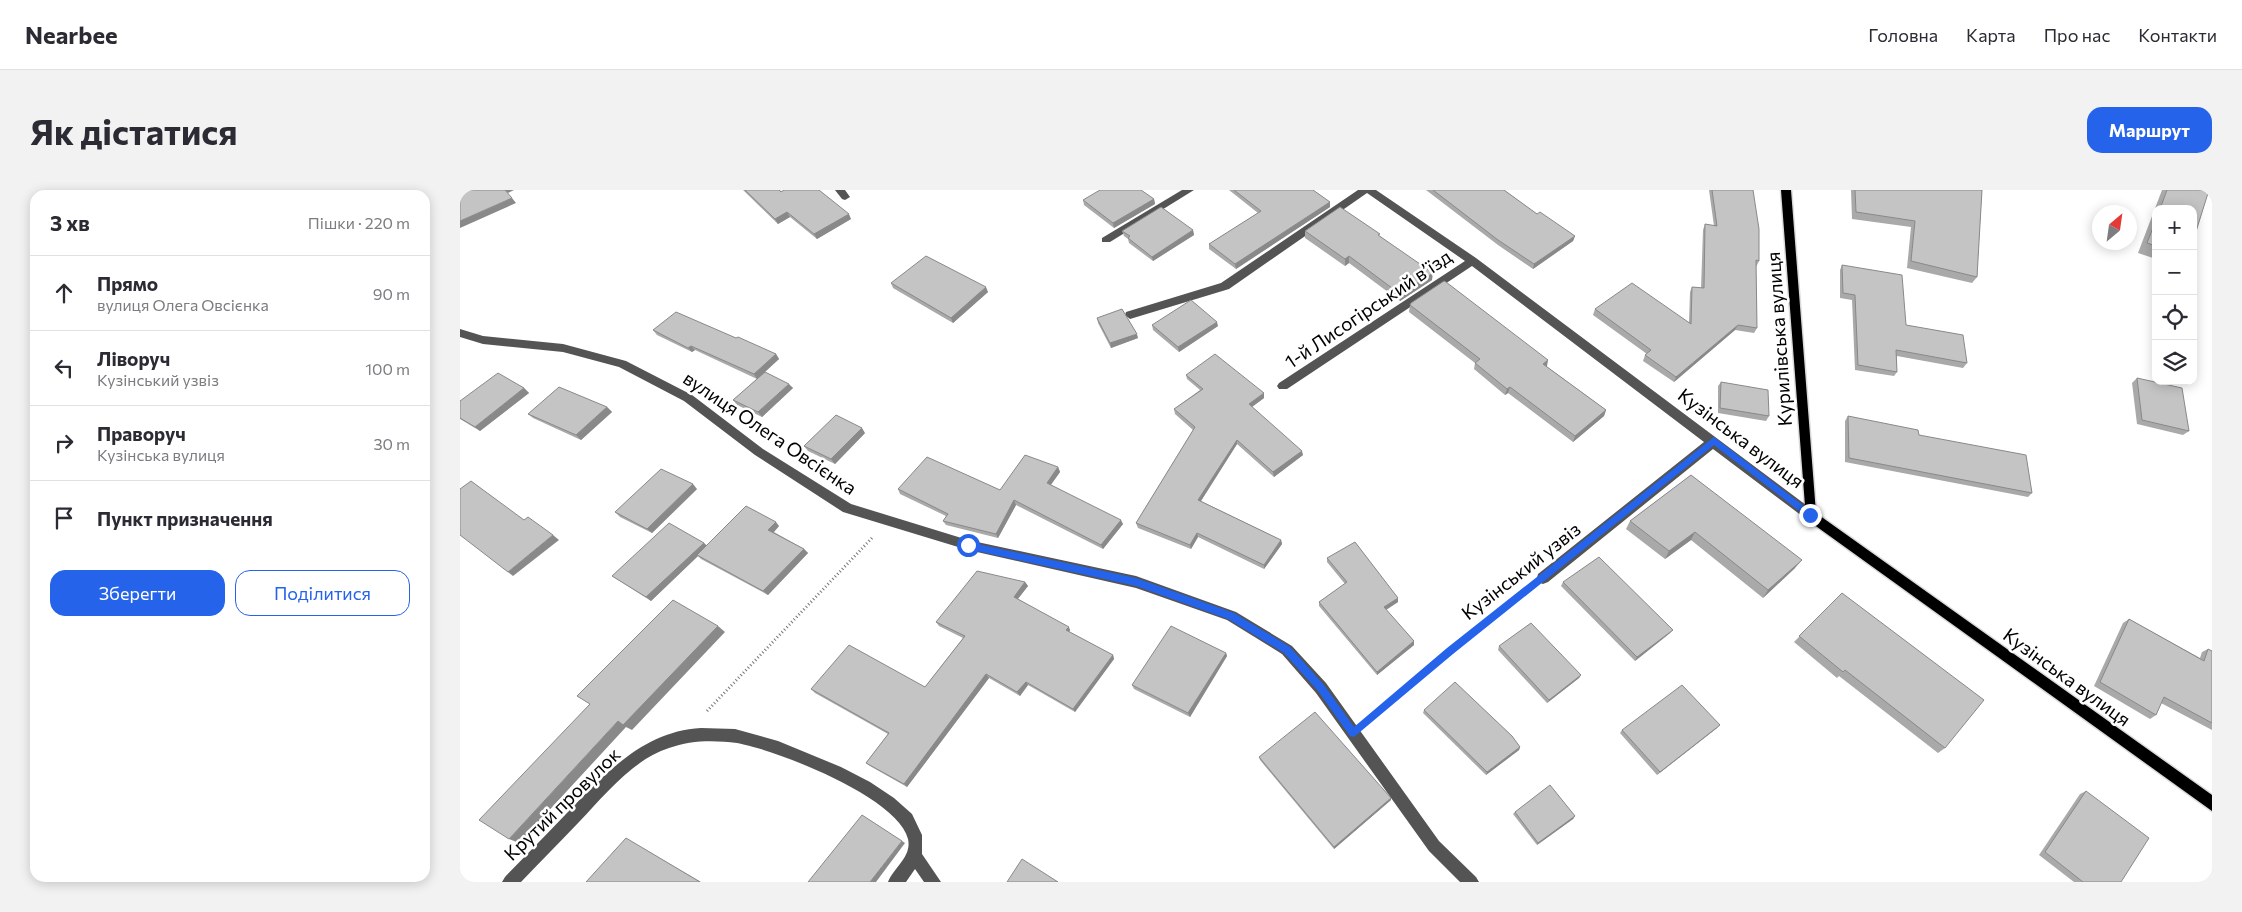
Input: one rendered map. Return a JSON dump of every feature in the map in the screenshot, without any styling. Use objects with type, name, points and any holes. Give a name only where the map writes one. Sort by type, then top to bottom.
[{"type":"main road","name":"Курилівська вулиця","points":[[1786,190],[1810,515]]},
{"type":"main road","name":"Кузінська вулиця","points":[[1810,515],[2212,804]]},
{"type":"street","points":[[1106,240],[1189,190]]},
{"type":"street","points":[[1130,315],[1225,286],[1365,190]]},
{"type":"street","name":"Кузінська вулиця","points":[[1369,190],[1472,260],[1714,440],[1810,515]]},
{"type":"street","name":"1-й Лисогірський в’їзд","points":[[1283,386],[1472,260]]},
{"type":"street","name":"вулиця Олега Овсієнка","points":[[460,333],[483,340],[563,348],[622,364],[688,398],[759,452],[847,508],[887,522],[968,545],[1136,582],[1231,616],[1287,650],[1321,688],[1434,846],[1471,882]]},
{"type":"street","name":"Кузінський узвіз","points":[[1543,578],[1714,440]]},
{"type":"street","name":"Крутий провулок","points":[[510,882],[618,772],[654,747],[682,737],[736,736],[793,752],[833,769],[878,796],[904,816],[915,835],[915,857]]},
{"type":"street","points":[[896,882],[915,857],[933,882]]},
{"type":"path","points":[[682,737],[887,522]]},
{"type":"path","name":"Кузінський узвіз","points":[[1354,733],[1450,651],[1543,578]]},
{"type":"building","points":[[460,190],[505,190],[512,198],[460,221]]},
{"type":"building","points":[[745,190],[779,190],[781,192],[784,190],[819,190],[849,214],[814,234],[787,212],[775,219]]},
{"type":"building","points":[[1100,190],[1141,190],[1154,199],[1113,223],[1083,200]]},
{"type":"building","points":[[1234,190],[1313,190],[1330,202],[1235,264],[1209,244],[1261,211]]},
{"type":"building","points":[[1433,190],[1504,190],[1537,214],[1540,212],[1575,236],[1534,264],[1498,240]]},
{"type":"building","points":[[1712,190],[1753,190],[1759,229],[1759,261],[1756,260],[1757,328],[1738,325],[1676,377],[1645,355],[1651,350],[1595,309],[1632,283],[1691,324],[1692,287],[1704,288],[1705,224],[1717,226]]},
{"type":"building","points":[[1855,190],[1982,190],[1977,277],[1911,261],[1915,221],[1856,212]]},
{"type":"building","points":[[2167,190],[2209,190],[2197,228],[2197,205],[2161,205]]},
{"type":"building","points":[[1161,207],[1193,230],[1152,257],[1122,231]]},
{"type":"building","points":[[1340,207],[1433,273],[1400,294],[1349,256],[1345,259],[1305,231]]},
{"type":"building","points":[[2152,230],[2152,245],[2147,243]]},
{"type":"building","points":[[926,256],[986,287],[951,318],[891,283]]},
{"type":"building","points":[[1842,265],[1902,275],[1906,325],[1963,335],[1967,363],[1896,350],[1897,372],[1858,365],[1855,295],[1843,293]]},
{"type":"building","points":[[1444,281],[1548,360],[1543,364],[1606,410],[1575,436],[1510,387],[1507,389],[1475,363],[1480,359],[1410,305]]},
{"type":"building","points":[[1191,300],[1217,322],[1178,347],[1152,325]]},
{"type":"building","points":[[1122,309],[1137,334],[1110,343],[1097,318]]},
{"type":"building","points":[[676,312],[776,354],[754,374],[691,346],[688,348],[653,330]]},
{"type":"building","points":[[1215,354],[1264,393],[1249,404],[1302,451],[1273,472],[1237,440],[1198,500],[1281,540],[1264,565],[1197,533],[1190,545],[1136,523],[1195,427],[1174,409],[1203,389],[1186,375]]},
{"type":"building","points":[[765,372],[789,384],[758,412],[733,400]]},
{"type":"building","points":[[498,373],[524,388],[475,427],[460,418],[460,401]]},
{"type":"building","points":[[2137,378],[2152,381],[2152,385],[2168,385],[2182,388],[2189,431],[2142,420]]},
{"type":"building","points":[[1721,382],[1768,390],[1769,416],[1720,408]]},
{"type":"building","points":[[559,387],[607,407],[576,435],[528,414]]},
{"type":"building","points":[[836,415],[862,428],[831,459],[804,446]]},
{"type":"building","points":[[1848,416],[1918,430],[1919,435],[2026,455],[2032,493],[1849,458]]},
{"type":"building","points":[[1025,455],[1058,467],[1047,483],[1121,520],[1101,545],[1014,500],[996,534],[943,521],[948,514],[898,489],[927,457],[1000,490]]},
{"type":"building","points":[[661,469],[693,484],[647,529],[615,512]]},
{"type":"building","points":[[1691,475],[1802,560],[1768,590],[1695,532],[1669,551],[1630,521]]},
{"type":"building","points":[[471,481],[524,520],[528,517],[553,535],[508,572],[460,535],[460,489]]},
{"type":"building","points":[[746,506],[776,522],[768,530],[804,549],[763,591],[697,555]]},
{"type":"building","points":[[669,523],[704,543],[646,597],[612,576]]},
{"type":"building","points":[[1355,542],[1398,598],[1384,607],[1414,641],[1377,672],[1319,602],[1347,582],[1327,558]]},
{"type":"building","points":[[1599,557],[1673,630],[1637,657],[1563,582]]},
{"type":"building","points":[[977,571],[1025,582],[1014,597],[1069,627],[1066,630],[1113,655],[1073,709],[1026,682],[1017,692],[986,674],[904,784],[866,763],[889,733],[811,689],[849,645],[925,687],[965,636],[936,622]]},
{"type":"building","points":[[1842,593],[1984,700],[1945,748],[1845,670],[1843,672],[1799,636]]},
{"type":"building","points":[[673,600],[718,626],[623,725],[618,721],[509,839],[479,820],[590,704],[577,696]]},
{"type":"building","points":[[2129,619],[2204,661],[2208,649],[2212,651],[2212,723],[2164,697],[2156,715],[2100,682]]},
{"type":"building","points":[[1531,623],[1581,675],[1549,700],[1499,646]]},
{"type":"building","points":[[1171,626],[1226,653],[1188,713],[1132,685]]},
{"type":"building","points":[[1455,682],[1512,736],[1520,747],[1487,772],[1424,710]]},
{"type":"building","points":[[1682,685],[1720,725],[1660,772],[1622,730]]},
{"type":"building","points":[[1315,712],[1391,798],[1334,847],[1259,757]]},
{"type":"building","points":[[1550,785],[1575,816],[1538,843],[1515,812]]},
{"type":"building","points":[[2086,791],[2149,838],[2121,882],[2083,882],[2045,852]]},
{"type":"building","points":[[862,815],[902,841],[870,882],[808,882]]},
{"type":"building","points":[[626,838],[700,882],[586,882]]},
{"type":"building","points":[[1022,859],[1058,882],[1007,882]]},
{"type":"route","points":[[968,545],[1136,582],[1231,616],[1287,650],[1321,688],[1354,733],[1450,651],[1714,440],[1810,515]]}]
